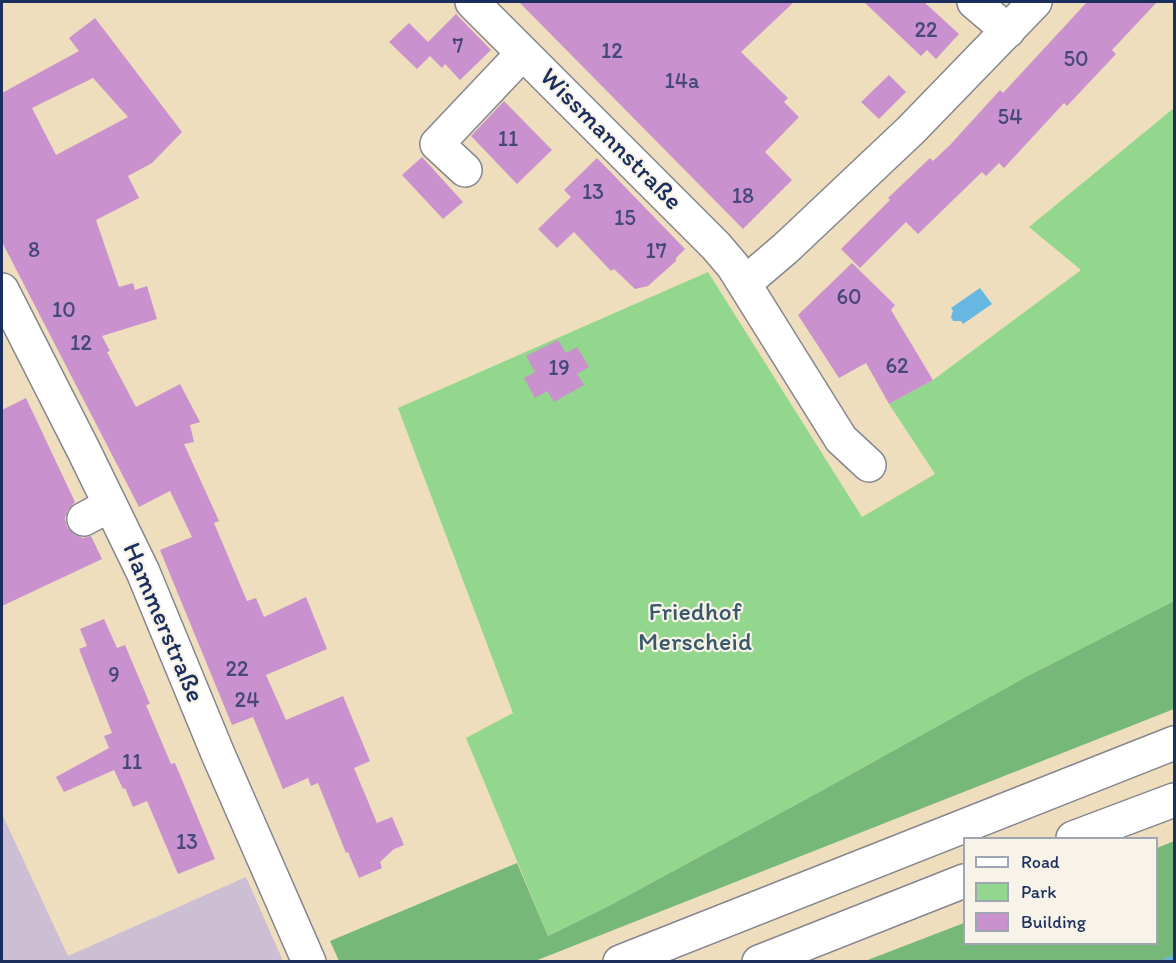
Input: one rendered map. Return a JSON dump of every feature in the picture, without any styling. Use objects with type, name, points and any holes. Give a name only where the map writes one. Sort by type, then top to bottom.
[{"type":"main road","name":"Wissmannstraße","points":[[472,2],[716,246],[745,283],[841,439],[869,465]]},
{"type":"main road","points":[[974,2],[1008,31]]},
{"type":"main road","points":[[745,283],[786,248],[911,130],[1035,2]]},
{"type":"main road","points":[[465,170],[437,144],[523,53]]},
{"type":"main road","name":"Hammerstraße","points":[[2,290],[97,512],[143,572],[218,754],[309,962]]},
{"type":"main road","points":[[620,962],[1174,743]]},
{"type":"main road","points":[[1076,837],[1174,800]]},
{"type":"main road","points":[[759,962],[963,881]]},
{"type":"shaded area","points":[[2,814],[68,956],[246,877],[283,961],[2,961]]},
{"type":"green space","name":"Friedhof Merscheid","points":[[1174,108],[1174,601],[1024,678],[812,796],[605,908],[548,936],[466,738],[513,713],[398,408],[708,272],[862,517],[935,474],[889,404],[933,380],[1081,270],[1029,227]]},
{"type":"green space","points":[[1174,601],[1174,709],[535,961],[339,961],[330,941],[517,863],[548,936],[605,908],[812,796],[1024,678]]},
{"type":"green space","points":[[1174,841],[1174,961],[865,961],[963,923],[963,945],[1158,945],[1158,848]]},
{"type":"water","points":[[980,288],[992,304],[963,324],[961,321],[953,321],[951,308]]},
{"type":"building","points":[[519,2],[794,2],[741,52],[788,98],[784,102],[799,117],[765,152],[792,180],[743,229]]},
{"type":"building","points":[[864,2],[924,2],[959,34],[936,59],[927,50],[921,56]]},
{"type":"building","points":[[1087,2],[1157,2],[1112,50],[1116,54],[1067,106],[1064,103],[1004,168],[999,163],[986,176],[982,172],[918,234],[906,222],[860,268],[841,249],[890,200],[888,198],[930,158],[933,161],[950,145],[1000,90],[1003,93]]},
{"type":"building","points":[[456,14],[491,50],[460,80],[445,64],[442,68],[430,56],[417,69],[389,42],[409,23],[428,42]]},
{"type":"building","points":[[95,18],[182,132],[152,163],[128,176],[139,198],[96,220],[119,287],[133,283],[135,290],[147,286],[157,319],[102,336],[110,351],[107,352],[136,407],[180,384],[200,422],[190,425],[194,442],[184,444],[219,521],[214,523],[247,601],[256,598],[264,617],[306,597],[327,649],[266,675],[286,720],[343,696],[370,761],[354,768],[377,823],[392,817],[404,845],[394,849],[380,862],[382,868],[359,878],[348,852],[346,853],[318,783],[311,786],[308,778],[283,789],[253,717],[232,725],[160,550],[192,537],[170,491],[139,507],[2,242],[2,93],[79,51],[69,38]],"holes":[[[93,78],[128,117],[56,155],[32,108]]]},
{"type":"building","points":[[889,75],[906,92],[879,119],[861,102]]},
{"type":"building","points":[[504,101],[552,150],[517,184],[471,136]]},
{"type":"building","points":[[422,157],[463,202],[443,219],[402,175]]},
{"type":"building","points":[[597,158],[685,249],[676,261],[648,286],[635,289],[614,269],[611,271],[574,232],[557,248],[538,229],[571,197],[564,190]]},
{"type":"building","points":[[852,263],[895,305],[891,310],[933,380],[889,404],[866,363],[839,378],[798,315]]},
{"type":"building","points":[[558,340],[566,353],[577,347],[589,367],[577,374],[584,385],[554,402],[547,391],[535,398],[524,378],[535,372],[526,356]]},
{"type":"building","points":[[26,398],[75,502],[65,518],[67,527],[75,535],[83,538],[91,536],[102,559],[2,606],[2,410]]},
{"type":"building","points":[[104,619],[117,648],[125,645],[150,704],[146,705],[171,764],[175,763],[215,859],[178,874],[147,801],[133,807],[114,770],[64,792],[56,777],[109,748],[104,736],[112,733],[79,649],[87,646],[80,629]]},
{"type":"waterway","points":[[1168,962],[1174,960]]}]
